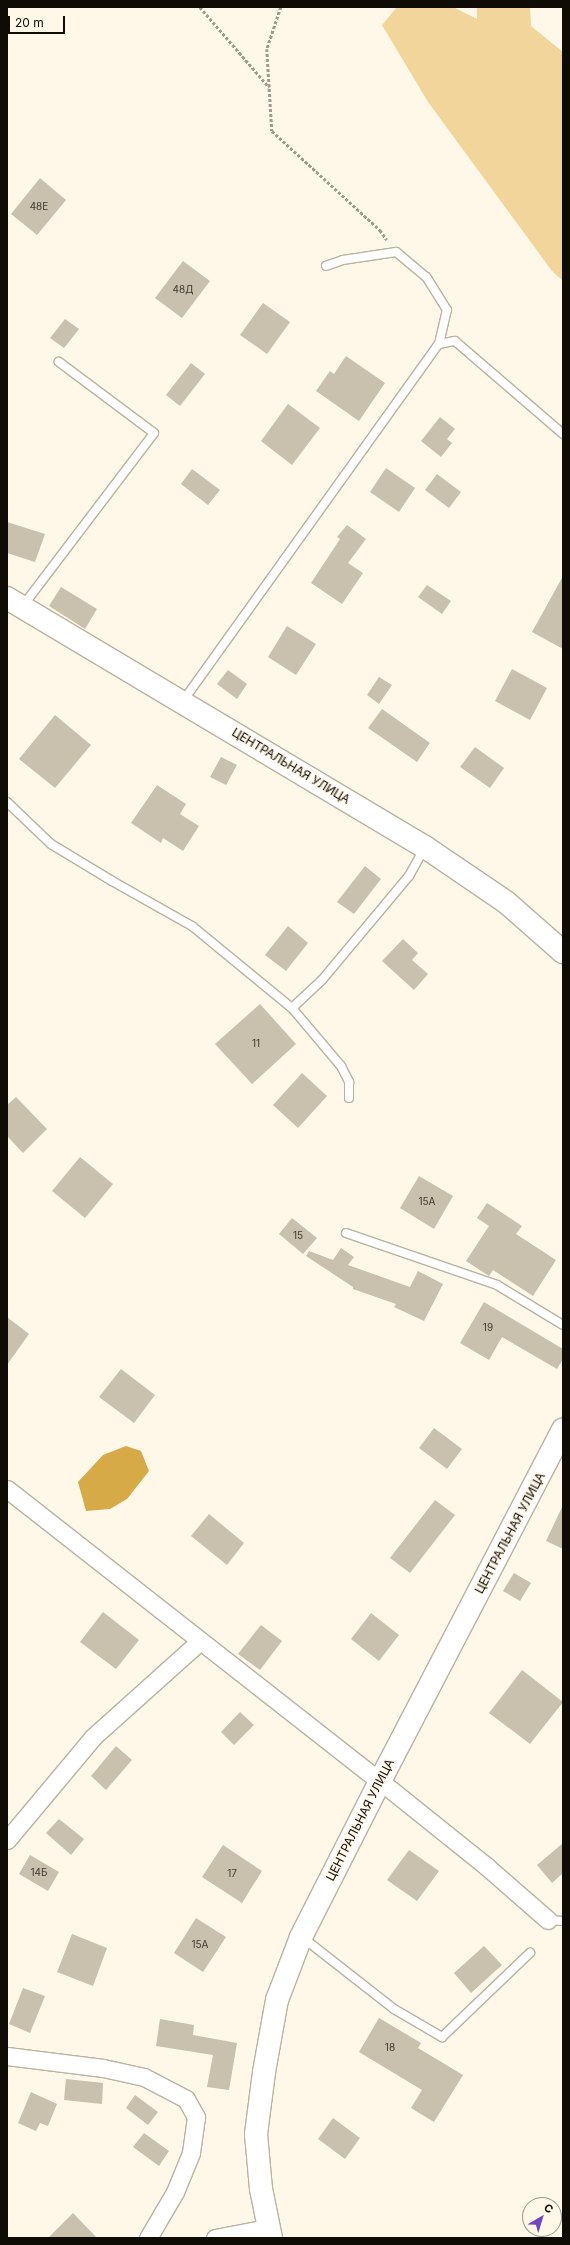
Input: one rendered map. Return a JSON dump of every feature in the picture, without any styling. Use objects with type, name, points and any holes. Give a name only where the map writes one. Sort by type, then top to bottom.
[{"type":"street","name":"ЦЕНТРАЛЬНАЯ УЛИЦА","points":[[15,602],[182,700],[425,847],[506,902],[563,952]]},
{"type":"street","name":"ЦЕНТРАЛЬНАЯ УЛИЦА","points":[[270,2233],[261,2189],[256,2134],[264,2072],[277,2000],[301,1937],[380,1781],[561,1441]]},
{"type":"street","points":[[7,1489],[380,1781],[555,1921]]},
{"type":"street","points":[[7,1840],[93,1737],[200,1641]]},
{"type":"street","points":[[7,2056],[103,2068],[144,2077],[186,2099],[196,2117],[190,2153],[175,2192],[148,2238]]},
{"type":"street","points":[[215,2238],[270,2233]]},
{"type":"lane","points":[[182,700],[439,344],[447,310],[426,277],[396,252],[342,260],[326,266]]},
{"type":"lane","points":[[439,344],[455,341],[563,434]]},
{"type":"lane","points":[[15,602],[154,433],[59,362]]},
{"type":"lane","points":[[7,802],[51,844],[112,881],[192,926],[292,1008],[340,1066],[349,1082],[349,1098]]},
{"type":"lane","points":[[292,1008],[322,980],[409,876],[425,847]]},
{"type":"lane","points":[[346,1233],[497,1285],[563,1325]]},
{"type":"lane","points":[[301,1937],[394,2009],[442,2037],[530,1953]]},
{"type":"path","points":[[200,7],[269,87]]},
{"type":"path","points":[[281,7],[267,49],[272,131],[380,230],[396,252]]},
{"type":"shaded area","points":[[397,7],[453,7],[477,19],[477,7],[530,7],[531,26],[563,52],[563,281],[552,271],[428,102],[382,25]]},
{"type":"shaded area","points":[[126,1446],[141,1451],[149,1471],[127,1499],[110,1509],[86,1511],[78,1482],[103,1455]]},
{"type":"building","points":[[40,178],[66,200],[37,235],[11,214]]},
{"type":"building","points":[[183,261],[210,281],[182,318],[155,298]]},
{"type":"building","points":[[263,303],[290,322],[267,354],[240,335]]},
{"type":"building","points":[[65,319],[79,329],[64,348],[50,338]]},
{"type":"building","points":[[346,356],[385,383],[359,421],[316,391],[330,371],[334,374]]},
{"type":"building","points":[[191,363],[205,374],[180,406],[166,395]]},
{"type":"building","points":[[288,404],[320,428],[292,465],[261,441]]},
{"type":"building","points":[[440,417],[455,429],[447,439],[452,443],[441,457],[421,441]]},
{"type":"building","points":[[386,468],[415,488],[399,512],[370,492]]},
{"type":"building","points":[[192,469],[220,490],[208,505],[181,484]]},
{"type":"building","points":[[437,474],[461,492],[449,508],[425,490]]},
{"type":"building","points":[[7,522],[45,534],[35,562],[7,553]]},
{"type":"building","points":[[347,525],[366,539],[348,563],[363,573],[342,604],[311,583],[340,539],[337,537]]},
{"type":"building","points":[[563,576],[563,649],[532,632]]},
{"type":"building","points":[[427,585],[451,601],[442,614],[418,597]]},
{"type":"building","points":[[61,587],[97,609],[85,629],[49,606]]},
{"type":"building","points":[[287,626],[316,644],[296,675],[268,657]]},
{"type":"building","points":[[512,669],[547,688],[530,720],[495,701]]},
{"type":"building","points":[[228,670],[247,684],[237,699],[217,684]]},
{"type":"building","points":[[379,677],[392,685],[379,704],[367,695]]},
{"type":"building","points":[[382,709],[430,743],[417,762],[368,728]]},
{"type":"building","points":[[55,715],[91,745],[55,788],[19,759]]},
{"type":"building","points":[[475,747],[504,768],[490,788],[460,767]]},
{"type":"building","points":[[221,757],[237,765],[226,785],[210,777]]},
{"type":"building","points":[[157,785],[186,804],[180,814],[199,826],[183,851],[163,838],[161,843],[131,823]]},
{"type":"building","points":[[365,866],[381,879],[354,914],[337,902]]},
{"type":"building","points":[[288,926],[308,943],[286,971],[265,955]]},
{"type":"building","points":[[403,939],[418,953],[412,960],[428,974],[414,990],[382,961]]},
{"type":"building","points":[[260,1004],[296,1044],[252,1084],[215,1044]]},
{"type":"building","points":[[302,1073],[327,1096],[298,1128],[273,1105]]},
{"type":"building","points":[[16,1097],[47,1129],[23,1153],[7,1136],[7,1105]]},
{"type":"building","points":[[80,1157],[113,1184],[85,1218],[52,1191]]},
{"type":"building","points":[[419,1176],[453,1196],[434,1229],[400,1208]]},
{"type":"building","points":[[487,1203],[522,1226],[516,1234],[556,1260],[533,1296],[493,1270],[489,1276],[466,1261],[489,1226],[477,1218]]},
{"type":"building","points":[[292,1218],[317,1238],[303,1254],[279,1234]]},
{"type":"building","points":[[341,1248],[354,1257],[348,1265],[410,1287],[418,1271],[443,1284],[424,1321],[394,1307],[396,1304],[353,1289],[353,1287],[306,1256],[309,1251],[333,1260]]},
{"type":"building","points":[[484,1302],[563,1349],[563,1359],[557,1369],[502,1337],[489,1360],[460,1343]]},
{"type":"building","points":[[7,1317],[29,1334],[7,1365]]},
{"type":"building","points":[[121,1369],[155,1395],[134,1423],[99,1397]]},
{"type":"building","points":[[434,1428],[462,1449],[447,1469],[419,1448]]},
{"type":"building","points":[[435,1500],[455,1515],[410,1573],[390,1558]]},
{"type":"building","points":[[563,1505],[563,1549],[546,1541]]},
{"type":"building","points":[[209,1514],[244,1543],[227,1565],[191,1536]]},
{"type":"building","points":[[514,1573],[531,1583],[520,1601],[503,1591]]},
{"type":"building","points":[[103,1612],[139,1640],[116,1669],[80,1642]]},
{"type":"building","points":[[371,1613],[399,1635],[379,1661],[351,1639]]},
{"type":"building","points":[[261,1625],[282,1641],[260,1670],[238,1654]]},
{"type":"building","points":[[522,1670],[563,1702],[530,1744],[489,1713]]},
{"type":"building","points":[[240,1712],[254,1725],[234,1745],[221,1732]]},
{"type":"building","points":[[116,1746],[132,1760],[106,1790],[91,1776]]},
{"type":"building","points":[[59,1819],[84,1839],[71,1855],[46,1833]]},
{"type":"building","points":[[563,1843],[563,1873],[552,1883],[537,1865]]},
{"type":"building","points":[[223,1845],[262,1871],[242,1903],[202,1877]]},
{"type":"building","points":[[409,1850],[439,1871],[417,1901],[387,1880]]},
{"type":"building","points":[[30,1855],[59,1872],[48,1891],[19,1874]]},
{"type":"building","points":[[196,1918],[226,1937],[203,1972],[174,1953]]},
{"type":"building","points":[[72,1934],[107,1948],[93,1986],[57,1972]]},
{"type":"building","points":[[484,1946],[502,1965],[471,1993],[454,1973]]},
{"type":"building","points":[[23,1988],[45,1996],[30,2033],[9,2024]]},
{"type":"building","points":[[379,2018],[421,2043],[418,2048],[463,2075],[434,2122],[411,2108],[422,2090],[359,2052]]},
{"type":"building","points":[[160,2019],[194,2025],[193,2035],[237,2043],[229,2090],[207,2087],[213,2055],[156,2046]]},
{"type":"building","points":[[66,2079],[103,2083],[102,2104],[64,2100]]},
{"type":"building","points":[[31,2092],[57,2104],[48,2126],[40,2123],[36,2131],[18,2123]]},
{"type":"building","points":[[135,2095],[158,2112],[148,2125],[126,2108]]},
{"type":"building","points":[[333,2118],[360,2138],[345,2159],[318,2139]]},
{"type":"building","points":[[144,2133],[169,2151],[159,2166],[133,2147]]},
{"type":"building","points":[[73,2213],[97,2238],[48,2238]]}]
